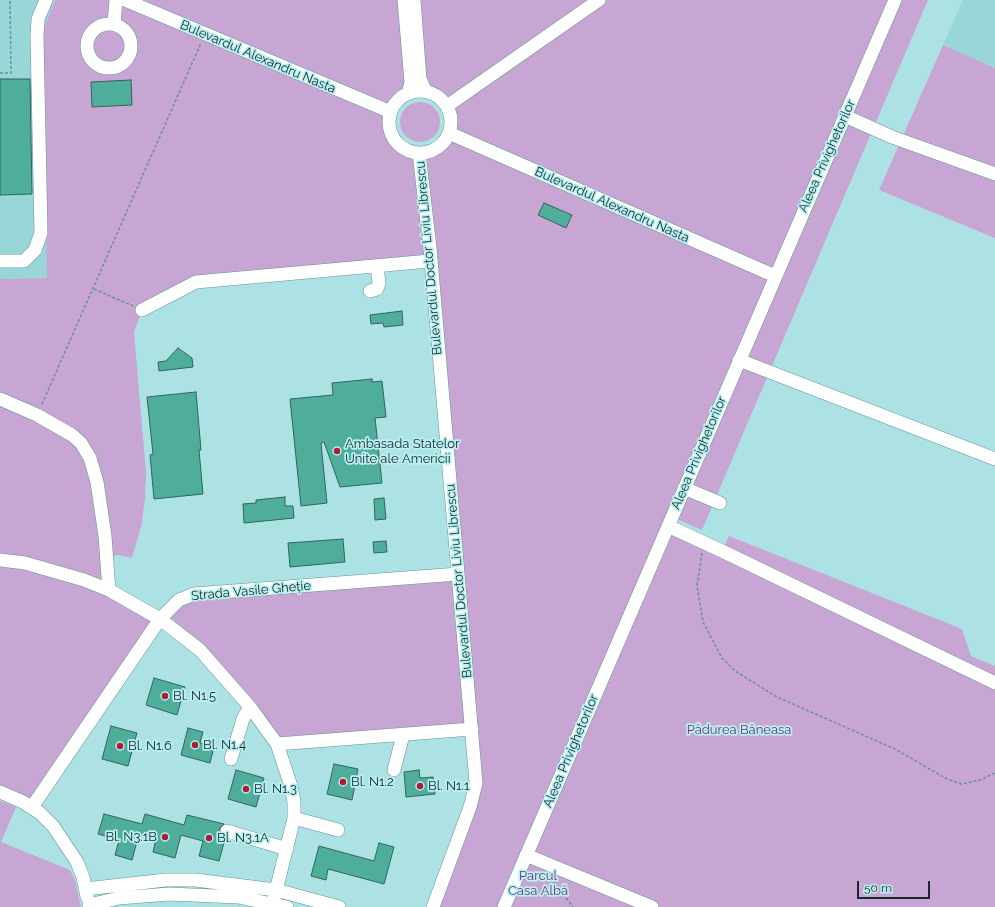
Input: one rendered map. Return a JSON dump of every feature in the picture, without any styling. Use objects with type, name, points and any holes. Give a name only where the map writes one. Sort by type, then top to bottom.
[{"type":"street","points":[[0,261],[24,261],[35,250],[41,233],[37,36],[38,19],[46,0]]},
{"type":"street","points":[[114,24],[116,0]]},
{"type":"street","name":"Bulevardul Alexandru Nasta","points":[[125,0],[205,35],[391,112]]},
{"type":"street","points":[[404,0],[411,82],[408,94]]},
{"type":"street","points":[[414,0],[420,79],[426,92]]},
{"type":"street","points":[[447,106],[599,0]]},
{"type":"street","name":"Aleea Privighetorilor","points":[[504,907],[895,0]]},
{"type":"street","points":[[426,92],[436,95],[447,106],[451,117],[449,133],[442,144],[434,150],[419,153],[403,148],[395,140],[390,123],[391,112],[396,103],[408,94],[426,92]]},
{"type":"street","points":[[845,116],[892,137],[995,174]]},
{"type":"street","name":"Bulevardul Alexandru Nasta","points":[[449,133],[775,276]]},
{"type":"street","name":"Bulevardul Doctor Liviu Librescu","points":[[419,153],[430,261],[476,782],[474,795],[433,907]]},
{"type":"street","points":[[142,310],[196,282],[430,261]]},
{"type":"street","points":[[370,291],[377,290],[379,283],[377,266]]},
{"type":"street","points":[[739,360],[995,459]]},
{"type":"street","points":[[0,399],[37,415],[72,435],[81,443],[90,458],[96,482],[105,536],[109,590]]},
{"type":"street","points":[[684,488],[720,503]]},
{"type":"street","points":[[668,526],[995,683]]},
{"type":"street","points":[[0,560],[26,563],[48,569],[109,590],[160,619],[200,650],[250,707],[277,744],[291,786],[294,818],[272,905]]},
{"type":"street","name":"Strada Vasile Gheție","points":[[32,807],[160,619],[179,600],[194,594],[458,574]]},
{"type":"street","points":[[231,759],[243,719],[250,707]]},
{"type":"street","points":[[277,744],[472,729]]},
{"type":"street","points":[[394,770],[403,735]]},
{"type":"street","points":[[0,792],[32,807],[53,826],[64,840],[77,862],[86,889],[89,906],[119,898],[169,894],[238,897],[287,907]]},
{"type":"street","points":[[294,818],[338,830]]},
{"type":"street","points":[[227,831],[287,849]]},
{"type":"street","points":[[526,855],[652,907]]},
{"type":"street","points":[[86,889],[166,880],[195,880],[276,890],[339,907]]},
{"type":"path","points":[[0,73],[11,73],[10,0]]},
{"type":"path","points":[[37,415],[205,35]]},
{"type":"path","points":[[93,288],[142,310]]},
{"type":"path","points":[[704,543],[697,586],[703,622],[722,658],[735,672],[777,697],[895,749],[945,778],[961,784],[980,780],[995,773]]},
{"type":"path","points":[[550,877],[573,907]]},
{"type":"shaded area","points":[[0,0],[55,0],[42,33],[47,278],[0,279]]},
{"type":"shaded area","points":[[963,0],[995,0],[995,68],[943,45]]},
{"type":"green space","points":[[55,0],[928,0],[702,530],[672,517],[668,526],[722,551],[729,536],[962,629],[971,656],[995,666],[995,907],[433,907],[470,807],[472,730],[277,744],[250,707],[161,620],[32,807],[0,792],[0,279],[47,278],[42,33]],"holes":[[[421,91],[431,93],[442,100],[449,112],[451,123],[449,133],[442,144],[434,150],[419,153],[410,151],[399,144],[391,132],[390,123],[391,112],[397,103],[408,94]],[[430,261],[458,574],[179,600],[160,619],[109,590],[106,558],[118,555],[132,558],[142,523],[145,498],[146,472],[134,332],[142,310],[196,282]]]},
{"type":"green space","points":[[943,45],[995,68],[995,238],[879,190]]},
{"type":"green space","points":[[420,102],[428,104],[434,108],[438,114],[440,122],[438,130],[434,136],[428,140],[420,142],[412,140],[406,136],[402,130],[400,122],[402,114],[406,108],[412,104]]},
{"type":"green space","points":[[0,801],[16,807],[1,842],[70,870],[75,880],[81,907],[0,907]]},
{"type":"building","points":[[0,79],[30,79],[32,194],[0,195]]},
{"type":"building","points":[[131,80],[132,105],[92,107],[91,82]]},
{"type":"building","points":[[544,203],[572,215],[566,228],[538,215]]},
{"type":"building","points":[[402,311],[403,325],[384,327],[383,323],[371,324],[370,315]]},
{"type":"building","points":[[178,348],[192,358],[193,367],[159,371],[158,362],[166,361]]},
{"type":"building","name":"Ambasada Statelor Unite ale Americii","points":[[372,379],[372,382],[382,381],[386,417],[375,418],[382,483],[340,487],[324,442],[321,443],[327,503],[301,506],[290,399],[333,395],[332,383]]},
{"type":"building","points":[[196,392],[203,494],[154,499],[150,455],[153,454],[147,397]]},
{"type":"building","points":[[285,497],[285,506],[293,506],[294,518],[244,523],[243,504],[256,503],[256,500]]},
{"type":"building","points":[[384,498],[386,519],[375,520],[374,499]]},
{"type":"building","points":[[343,539],[345,562],[290,567],[288,543]]},
{"type":"building","points":[[386,541],[387,552],[374,553],[373,542]]},
{"type":"building","name":"Bl. N1.5","points":[[154,678],[185,687],[177,715],[146,705]]},
{"type":"building","name":"Bl. N1.6","points":[[111,726],[137,733],[128,766],[102,759]]},
{"type":"building","name":"Bl. N1.4","points":[[188,728],[203,732],[200,743],[214,747],[210,763],[181,755]]},
{"type":"building","name":"Bl. N1.2","points":[[334,764],[358,769],[352,800],[327,794]]},
{"type":"building","name":"Bl. N1.3","points":[[236,770],[264,778],[256,807],[228,799]]},
{"type":"building","name":"Bl. N1.1","points":[[419,770],[420,778],[433,777],[435,794],[406,797],[404,772]]},
{"type":"building","points":[[104,814],[142,824],[145,814],[184,825],[187,815],[224,824],[219,829],[221,836],[225,839],[219,861],[199,856],[203,841],[181,835],[175,858],[153,852],[156,839],[139,834],[132,860],[115,855],[119,840],[98,834]]},
{"type":"building","points":[[379,843],[394,847],[384,884],[328,869],[326,880],[311,876],[319,846],[374,861]]},
{"type":"place","name":"Ambasada Statelor Unite ale Americii","points":[[337,451]]},
{"type":"place","name":"Bl. N1.5","points":[[165,696]]},
{"type":"place","name":"Bl. N1.4","points":[[195,745]]},
{"type":"place","name":"Bl. N1.6","points":[[120,746]]},
{"type":"place","name":"Bl. N1.2","points":[[343,782]]},
{"type":"place","name":"Bl. N1.1","points":[[420,786]]},
{"type":"place","name":"Bl. N1.3","points":[[246,789]]},
{"type":"place","name":"Bl. N3.1B","points":[[165,837]]},
{"type":"place","name":"Bl. N3.1A","points":[[209,838]]},
{"type":"park label","name":"Pădurea Băneasa","points":[[739,730]]},
{"type":"park label","name":"Parcul Casa Albă","points":[[538,884]]}]
